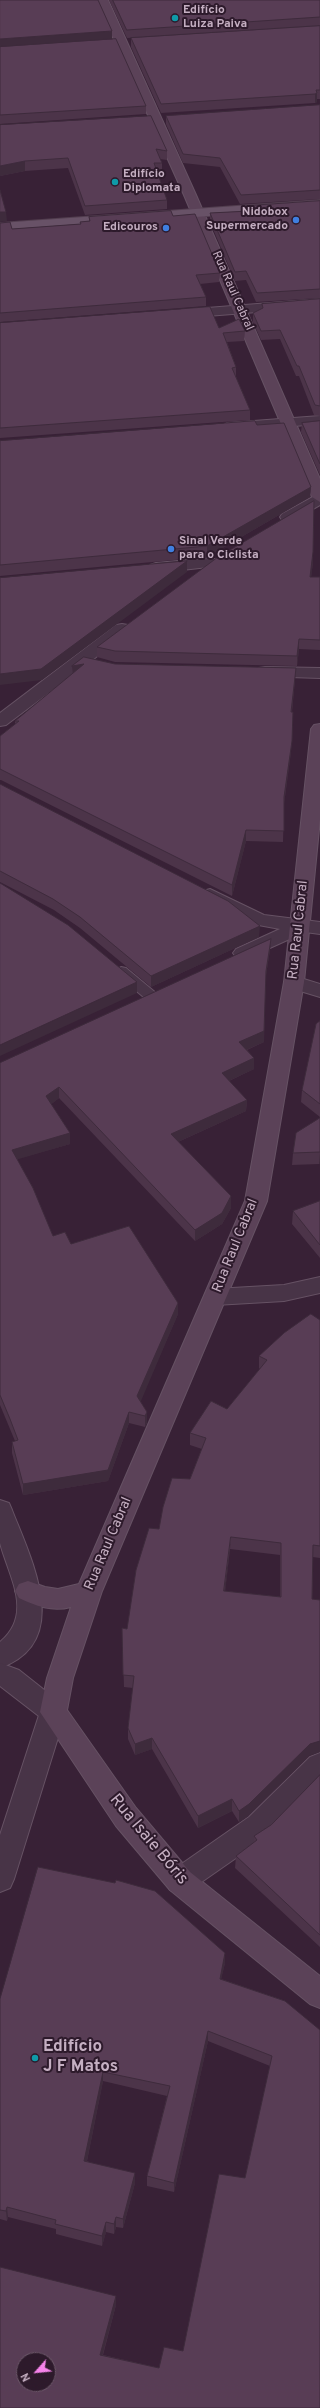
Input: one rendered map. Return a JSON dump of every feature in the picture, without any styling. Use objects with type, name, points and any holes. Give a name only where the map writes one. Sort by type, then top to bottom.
[{"type":"main road","name":"Rua Raul Cabral","points":[[102,0],[116,44],[162,119],[196,208],[290,422],[320,497]]},
{"type":"main road","points":[[0,227],[196,208],[320,194]]},
{"type":"main road","points":[[0,218],[196,208],[320,204]]},
{"type":"main road","name":"Rua Raul Cabral","points":[[53,1712],[60,1678],[89,1591],[256,1201],[294,982],[310,928],[320,729]]},
{"type":"main road","points":[[28,1591],[47,1600],[66,1598],[89,1591]]},
{"type":"main road","name":"Rua Isaie Bóris","points":[[53,1712],[77,1749],[126,1817],[180,1881],[320,1994]]},
{"type":"street","points":[[116,44],[134,43]]},
{"type":"street","points":[[144,120],[162,119]]},
{"type":"street","points":[[171,315],[320,304]]},
{"type":"street","points":[[211,428],[320,420]]},
{"type":"street","points":[[272,526],[320,497]]},
{"type":"street","points":[[141,569],[218,559],[186,581]]},
{"type":"street","points":[[0,721],[137,618]]},
{"type":"street","points":[[82,659],[100,666]]},
{"type":"street","points":[[249,672],[320,674]]},
{"type":"street","points":[[197,888],[260,920],[310,928]]},
{"type":"street","points":[[225,962],[310,928]]},
{"type":"street","points":[[294,982],[320,991]]},
{"type":"street","points":[[133,1004],[171,987]]},
{"type":"street","points":[[215,1297],[284,1294],[320,1285]]},
{"type":"street","points":[[0,1510],[28,1591],[31,1611],[26,1631],[15,1646],[0,1657]]},
{"type":"street","points":[[0,1674],[10,1678],[53,1712],[0,1879]]},
{"type":"street","points":[[180,1881],[259,1826],[320,1765]]},
{"type":"lane","points":[[110,962],[151,996]]},
{"type":"building","points":[[0,0],[98,0],[112,31],[0,39]]},
{"type":"building","points":[[113,0],[320,0],[320,17],[127,30]]},
{"type":"building","points":[[320,26],[320,90],[316,90],[317,93],[315,94],[161,104],[131,38]]},
{"type":"building","points":[[116,39],[146,106],[0,115],[0,47]]},
{"type":"building","points":[[320,105],[320,190],[241,195],[220,158],[183,154],[166,116]]},
{"type":"building","points":[[151,116],[167,151],[156,149],[162,163],[154,163],[167,200],[85,206],[68,158],[25,161],[0,166],[0,125]]},
{"type":"building","points":[[0,190],[6,212],[0,212]]},
{"type":"building","points":[[320,201],[320,289],[257,293],[246,271],[235,272],[210,213],[250,211],[247,206]]},
{"type":"building","points":[[171,211],[173,216],[195,214],[220,273],[196,275],[206,297],[0,313],[0,223],[10,222],[12,229],[81,224],[80,222],[90,221],[89,217]]},
{"type":"building","points":[[320,299],[320,406],[315,405],[299,366],[297,366],[280,330],[261,331],[253,313],[263,308],[262,304]]},
{"type":"building","points":[[210,307],[219,328],[239,319],[245,331],[223,333],[236,367],[232,368],[250,410],[0,428],[0,323]]},
{"type":"building","points":[[255,421],[257,425],[284,423],[311,487],[207,546],[0,565],[0,441]]},
{"type":"building","points":[[320,421],[320,464],[302,423]]},
{"type":"building","points":[[314,501],[313,552],[310,577],[320,577],[320,640],[299,639],[297,656],[115,651],[97,647],[218,557]]},
{"type":"building","points":[[187,561],[41,669],[0,674],[0,578]]},
{"type":"building","points":[[84,657],[115,664],[296,668],[291,712],[293,712],[292,741],[284,797],[284,831],[246,830],[232,885],[0,769],[0,736],[19,721],[15,721],[84,664],[72,666]]},
{"type":"building","points":[[0,784],[228,901],[260,926],[151,976],[80,917],[53,899],[0,871]]},
{"type":"building","points":[[0,883],[68,925],[137,982],[0,1045]]},
{"type":"building","points":[[271,939],[266,971],[264,1031],[239,1042],[254,1058],[222,1073],[247,1100],[171,1134],[231,1196],[222,1213],[195,1230],[59,1087],[46,1096],[70,1133],[12,1150],[33,1188],[53,1236],[65,1232],[71,1244],[129,1226],[178,1303],[137,1396],[147,1412],[145,1416],[129,1412],[108,1470],[23,1484],[12,1442],[18,1440],[0,1395],[0,1063]]},
{"type":"building","points":[[320,1021],[320,1104],[302,1090],[316,1024]]},
{"type":"building","points":[[320,1118],[320,1152],[293,1153],[296,1133]]},
{"type":"building","points":[[320,1201],[320,1245],[293,1211]]},
{"type":"building","points":[[311,1314],[320,1320],[320,1546],[313,1545],[312,1599],[320,1600],[320,1741],[310,1744],[249,1804],[239,1811],[232,1799],[198,1816],[152,1738],[135,1744],[128,1728],[134,1676],[123,1675],[122,1628],[127,1629],[136,1570],[149,1528],[159,1529],[163,1507],[172,1478],[190,1479],[206,1438],[190,1433],[211,1401],[227,1409],[267,1360],[259,1356],[284,1333]],"holes":[[[231,1537],[281,1543],[281,1597],[224,1591]]]},
{"type":"building","points":[[320,1775],[320,1935],[236,1856],[257,1840],[254,1836],[271,1825]]},
{"type":"building","points":[[38,1867],[115,1883],[116,1880],[155,1891],[225,1953],[220,1979],[285,2001],[320,2030],[320,2408],[0,2408],[0,2267],[116,2296],[100,2355],[159,2368],[164,2347],[183,2351],[219,2174],[245,2178],[272,2056],[208,2031],[174,2183],[147,2176],[170,2086],[103,2072],[84,2161],[135,2173],[123,2219],[116,2217],[114,2224],[106,2222],[102,2236],[55,2224],[56,2220],[7,2207],[6,2211],[0,2210],[0,1999]]},
{"type":"place","name":"Edifício Luiza Paiva","points":[[175,18]]},
{"type":"place","name":"Edifício Diplomata","points":[[115,182]]},
{"type":"place","name":"Nidobox Supermercado","points":[[296,220]]},
{"type":"place","name":"Edicouros","points":[[166,228]]},
{"type":"place","name":"Sinal Verde para o Ciclista","points":[[171,549]]},
{"type":"place","name":"Edifício J F Matos","points":[[35,2058]]}]
